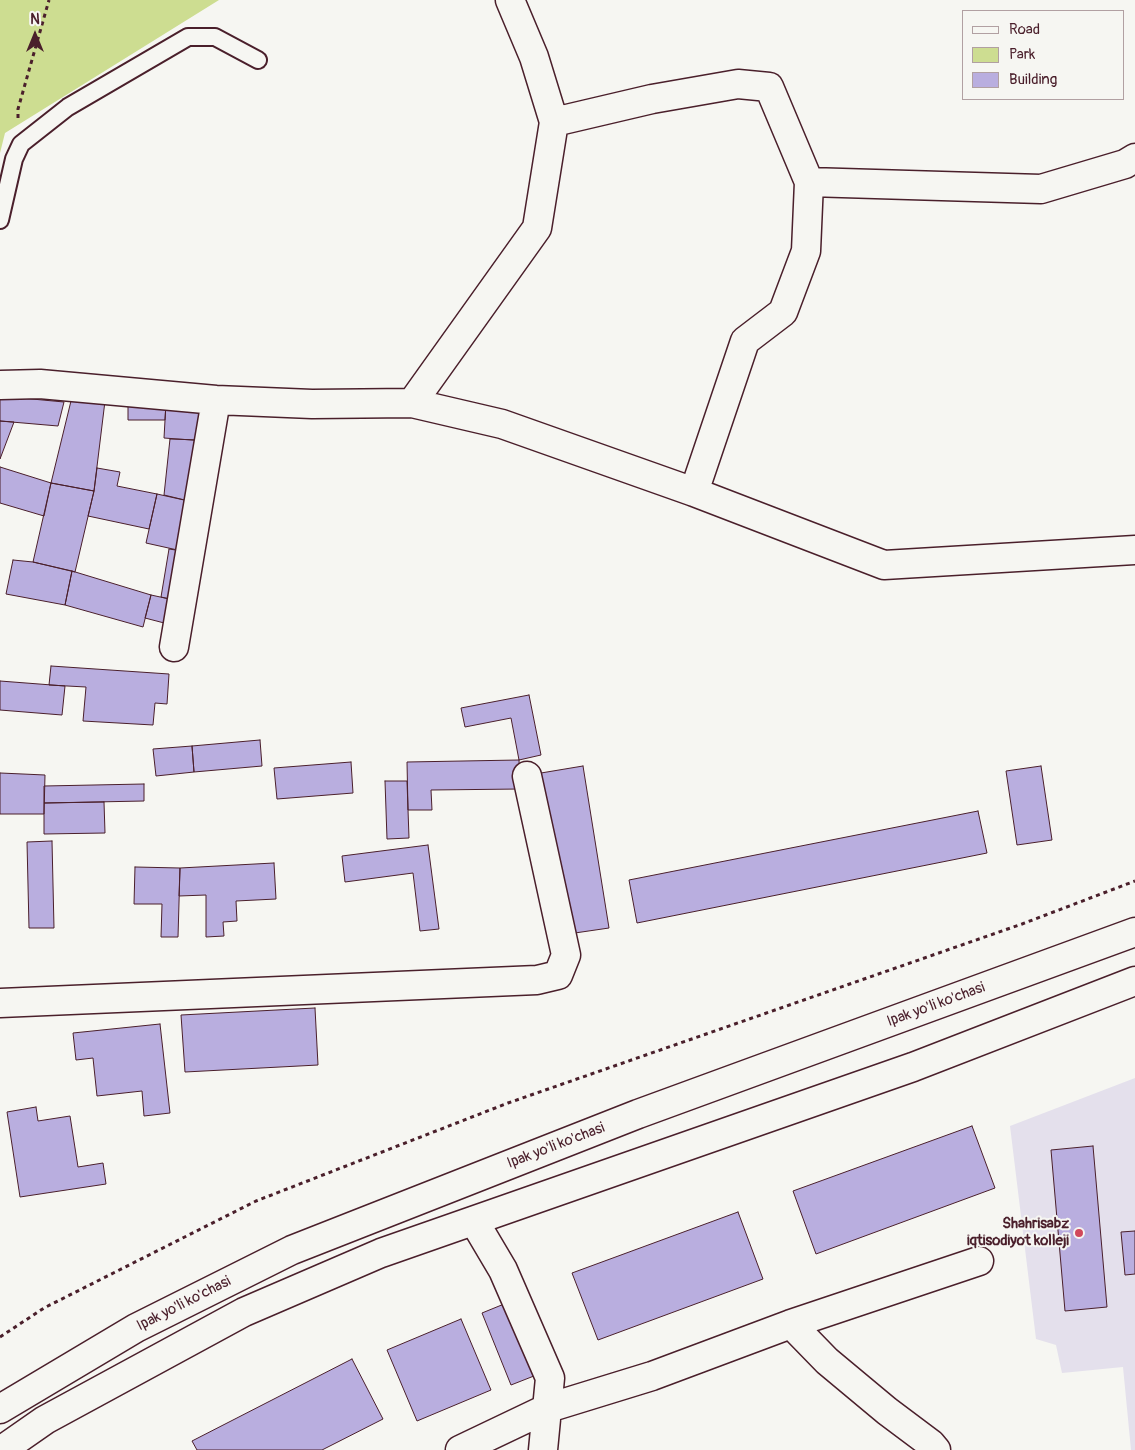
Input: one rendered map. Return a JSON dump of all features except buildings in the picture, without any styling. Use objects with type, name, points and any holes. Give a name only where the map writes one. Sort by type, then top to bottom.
[{"type":"street","points":[[412,403],[537,228],[554,122],[534,57],[510,0]]},
{"type":"street","points":[[554,122],[652,99],[738,84],[769,87],[809,182],[806,251],[783,312],[745,341],[694,492]]},
{"type":"street","points":[[809,182],[1041,189],[1125,164],[1135,158]]},
{"type":"street","points":[[0,386],[40,384],[216,400],[312,404],[412,403],[502,424],[694,492],[884,565],[1135,550]]},
{"type":"street","points":[[174,647],[216,400]]},
{"type":"street","points":[[0,1003],[537,980],[558,974],[566,955],[527,776]]},
{"type":"street","name":"Ipak yo'li ko'chasi","points":[[0,1409],[136,1328],[292,1250],[638,1114],[1135,932]]},
{"type":"street","points":[[2,1450],[45,1420],[244,1312],[381,1253],[913,1067],[1135,981]]},
{"type":"street","points":[[474,1221],[503,1270],[550,1378],[543,1450]]},
{"type":"street","points":[[460,1450],[548,1408],[652,1376],[791,1324],[980,1261]]},
{"type":"street","points":[[791,1324],[827,1361],[887,1411],[932,1444],[936,1450]]},
{"type":"lane","points":[[0,220],[14,159],[21,144],[68,107],[188,37],[215,37],[258,60]]},
{"type":"path","points":[[21,144],[18,109],[49,0]]},
{"type":"path","points":[[0,1337],[44,1308],[256,1202],[508,1103],[1022,924],[1135,881]]},
{"type":"shaded area","name":"Shahrisabz iqtisodiyot kolleji","points":[[1135,1078],[1135,1450],[1131,1450],[1123,1367],[1062,1373],[1056,1345],[1036,1339],[1010,1126]]},
{"type":"green space","points":[[0,0],[219,0],[5,133],[0,153]]},
{"type":"place","name":"Shahrisabz iqtisodiyot kolleji","points":[[1079,1233]]}]
